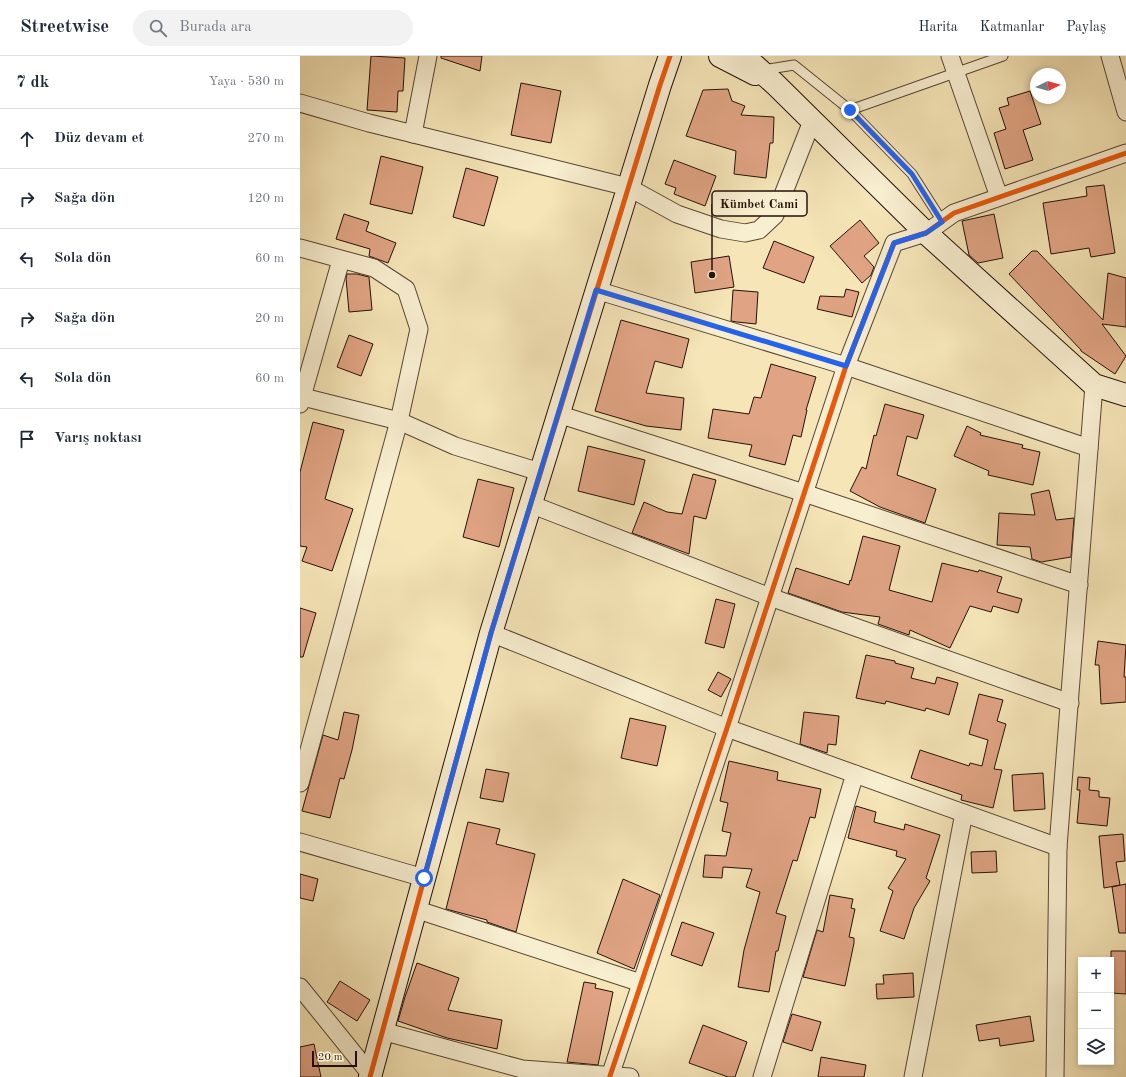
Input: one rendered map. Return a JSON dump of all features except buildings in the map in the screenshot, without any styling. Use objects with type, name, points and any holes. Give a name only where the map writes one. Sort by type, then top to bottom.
[{"type":"street","points":[[413,134],[428,56]]},
{"type":"street","points":[[658,56],[660,85]]},
{"type":"street","points":[[370,1076],[491,633],[596,290],[670,56]]},
{"type":"street","points":[[720,56],[767,77]]},
{"type":"street","points":[[744,56],[812,121],[934,227],[1094,385],[1126,394]]},
{"type":"street","points":[[950,56],[1000,197]]},
{"type":"street","points":[[1110,56],[1126,112]]},
{"type":"street","points":[[300,103],[369,123],[628,187],[684,217],[721,229],[745,233],[759,230],[774,215],[812,121]]},
{"type":"street","points":[[610,1076],[727,728],[846,366],[894,243],[934,227],[954,213],[1126,153]]},
{"type":"street","points":[[300,248],[374,268],[406,289],[419,329],[399,421],[300,783]]},
{"type":"street","points":[[341,260],[301,400],[399,421],[454,446],[540,472]]},
{"type":"street","points":[[596,290],[846,366],[1089,448]]},
{"type":"street","points":[[1055,1077],[1058,847],[1094,385]]},
{"type":"street","points":[[558,414],[804,493],[1079,584]]},
{"type":"street","points":[[530,504],[770,598],[1070,703]]},
{"type":"street","points":[[491,633],[727,728],[1058,847]]},
{"type":"street","points":[[762,1077],[855,774]]},
{"type":"street","points":[[913,1077],[964,813]]},
{"type":"street","points":[[300,842],[424,878]]},
{"type":"street","points":[[415,909],[641,983]]},
{"type":"street","points":[[303,996],[370,1076]]},
{"type":"street","points":[[382,1031],[522,1070],[630,1077]]},
{"type":"lane","points":[[850,110],[1003,56]]},
{"type":"lane","points":[[767,77],[794,64],[850,110],[912,174],[934,227]]},
{"type":"cycle path","points":[[370,1077],[491,633],[670,56]]},
{"type":"cycle path","points":[[610,1076],[727,728],[846,366],[894,243],[926,233],[954,213],[1126,153]]},
{"type":"place","name":"Kümbet Cami","points":[[712,275]]},
{"type":"route","points":[[424,878],[491,633],[596,290],[846,366],[894,243],[926,233],[942,222],[912,174],[850,110]]}]
